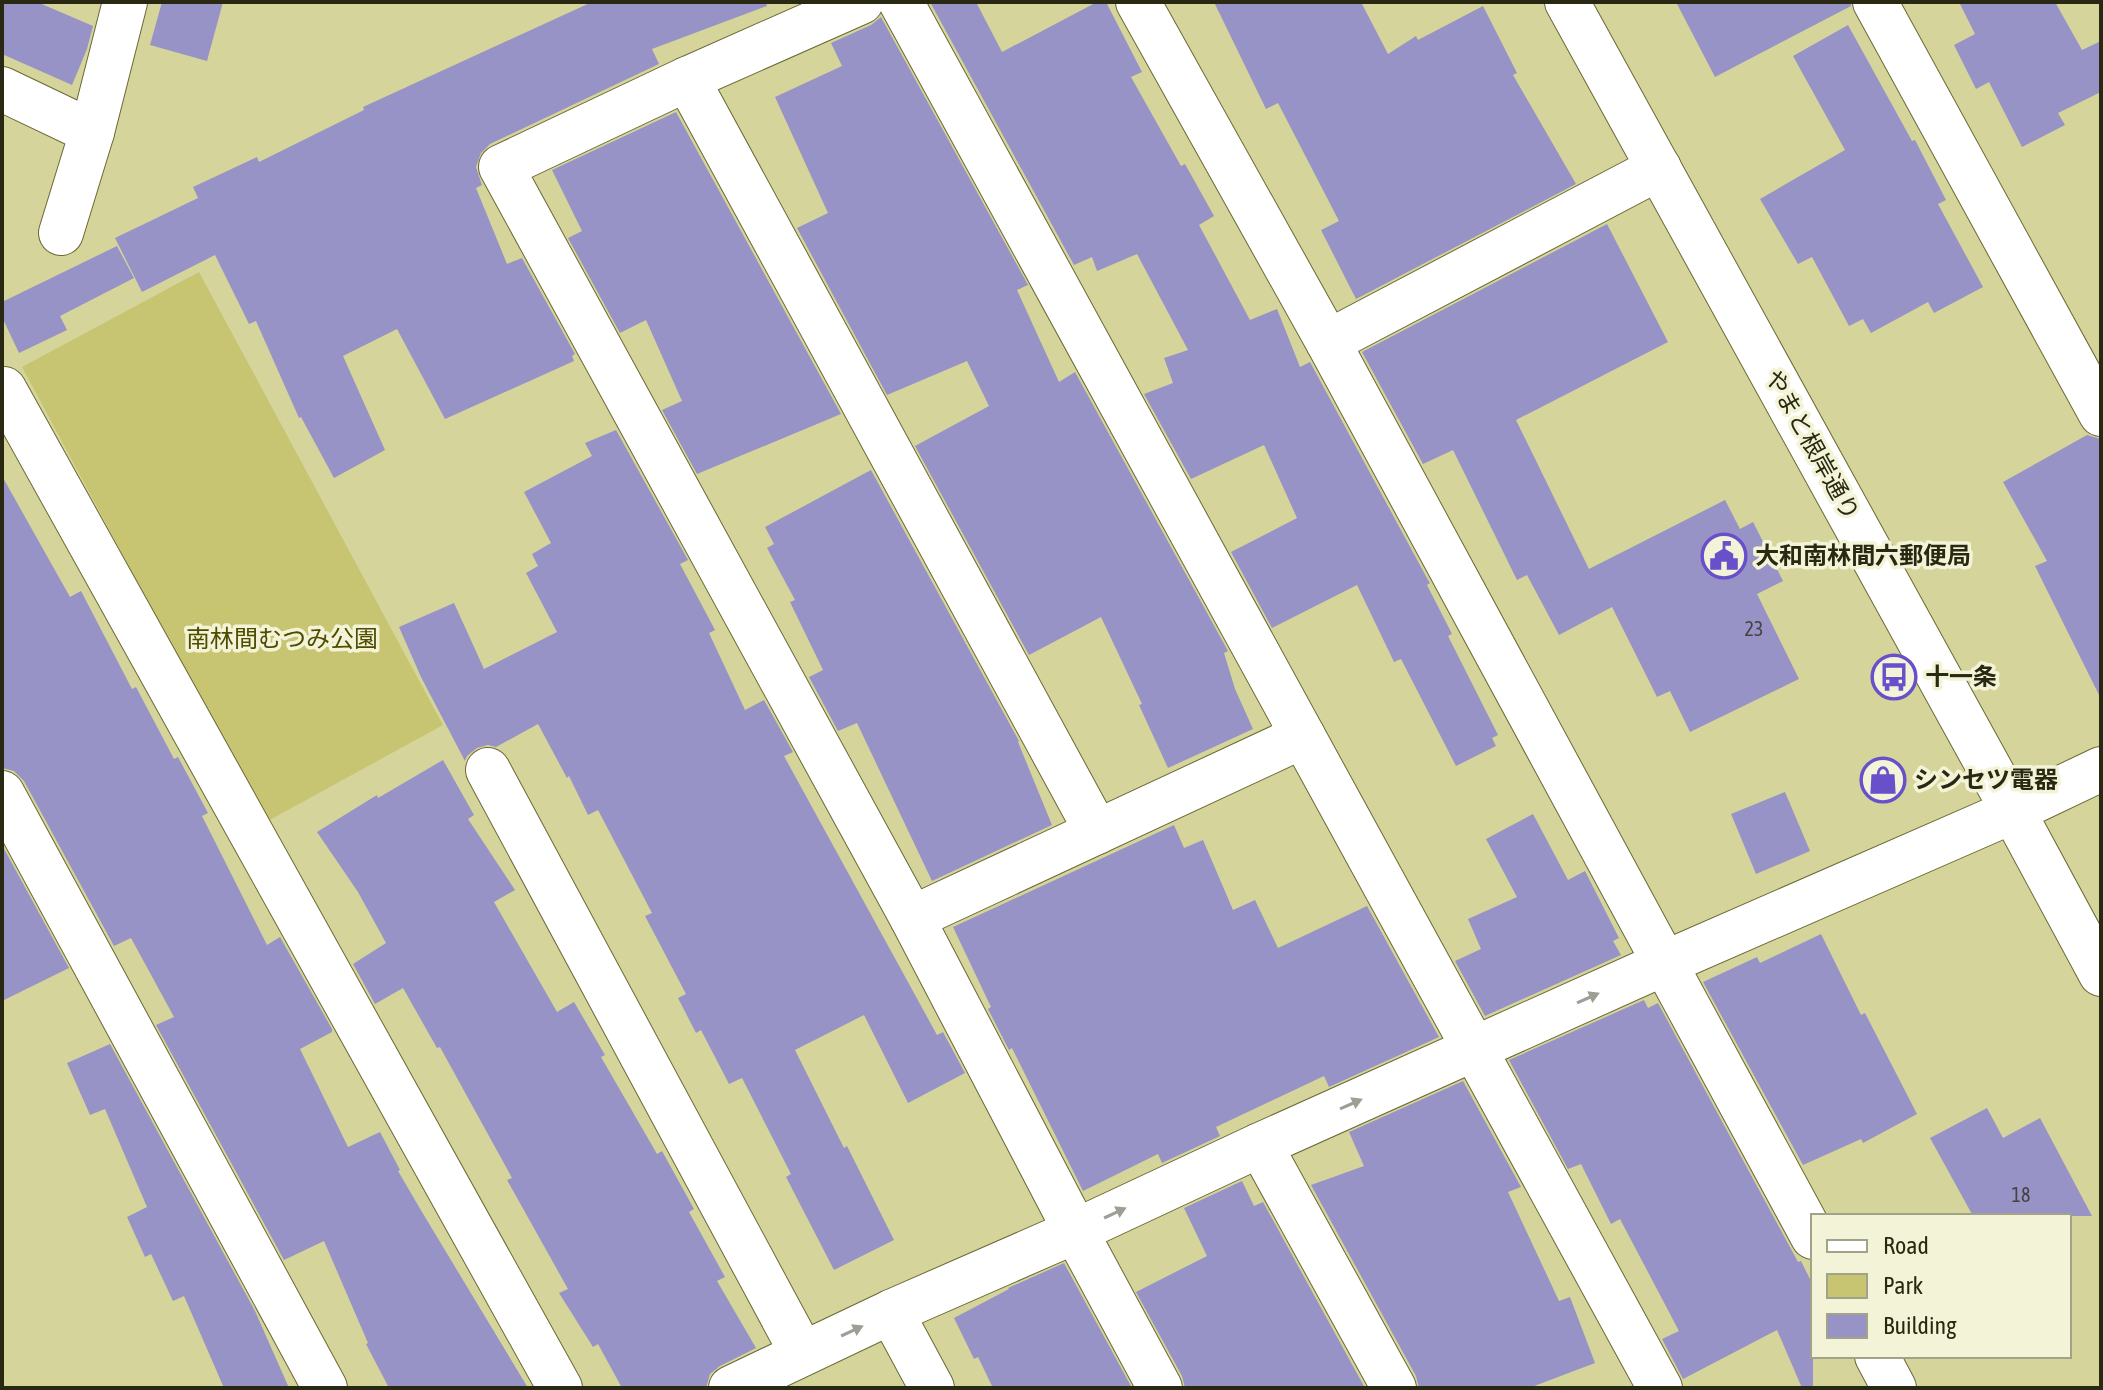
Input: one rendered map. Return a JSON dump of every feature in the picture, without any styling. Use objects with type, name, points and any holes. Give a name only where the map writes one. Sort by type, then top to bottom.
[{"type":"street","points":[[61,233],[92,132],[125,2]]},
{"type":"street","points":[[861,2],[687,79],[501,167],[912,918],[1160,1388]]},
{"type":"street","points":[[901,2],[1660,1388]]},
{"type":"street","points":[[1138,2],[1328,342],[1811,1233]]},
{"type":"street","name":"やまと根岸通り","points":[[1567,2],[2101,974]]},
{"type":"street","points":[[1875,2],[2101,414]]},
{"type":"street","points":[[687,79],[1097,832]]},
{"type":"street","points":[[2,89],[92,132]]},
{"type":"street","points":[[1328,342],[1659,168]]},
{"type":"street","points":[[2,390],[560,1388]]},
{"type":"street","points":[[912,918],[1303,736]]},
{"type":"street","points":[[731,1388],[1260,1145],[2013,811],[2101,769]]},
{"type":"street","points":[[488,770],[802,1353]]},
{"type":"street","points":[[2,793],[325,1388]]},
{"type":"street","points":[[1260,1145],[1394,1388]]},
{"type":"street","points":[[891,1312],[932,1388]]},
{"type":"street","points":[[1878,1358],[1894,1388]]},
{"type":"green space","name":"南林間むつみ公園","points":[[199,272],[443,725],[266,822],[22,367]]},
{"type":"building","points":[[2,2],[37,2],[93,26],[72,85],[2,54]]},
{"type":"building","points":[[162,2],[223,2],[207,61],[150,45]]},
{"type":"building","points":[[592,2],[766,2],[767,6],[652,49],[659,64],[490,144],[481,153],[476,167],[482,185],[476,188],[507,264],[522,258],[575,354],[572,356],[574,361],[445,419],[397,329],[343,356],[385,450],[334,478],[299,418],[256,321],[249,324],[215,255],[142,292],[115,238],[198,198],[193,187],[257,157],[259,162],[364,110],[363,107]]},
{"type":"building","points":[[930,2],[976,2],[1002,52],[1097,2],[1106,2],[1142,72],[1131,77],[1181,166],[1185,164],[1214,216],[1199,225],[1250,320],[1277,309],[1300,367],[1310,362],[1430,583],[1427,585],[1452,634],[1448,636],[1498,735],[1492,738],[1496,746],[1456,766],[1401,659],[1394,662],[1357,585],[1272,628],[1231,552],[1297,518],[1264,445],[1191,479],[1144,394],[1173,383],[1164,358],[1188,350],[1137,254],[1097,271],[1092,257],[1074,265]]},
{"type":"building","points":[[1214,2],[1361,2],[1388,54],[1416,36],[1418,40],[1483,6],[1517,73],[1513,75],[1576,184],[1356,299],[1321,230],[1339,221],[1278,103],[1266,109]]},
{"type":"building","points":[[1676,2],[1850,2],[1851,6],[1715,77]]},
{"type":"building","points":[[1959,2],[2055,2],[2082,50],[2101,41],[2101,92],[2058,113],[2065,125],[2022,147],[1989,82],[1976,89],[1954,45],[1975,34]]},
{"type":"building","points":[[881,17],[1028,285],[1017,290],[1059,382],[1075,372],[1228,651],[1224,653],[1235,689],[1253,729],[1168,768],[1101,617],[1029,655],[915,446],[989,406],[967,361],[887,395],[797,228],[828,213],[775,97],[842,66],[831,43],[871,25]]},
{"type":"building","points":[[1848,25],[1946,200],[1938,204],[1983,287],[1934,313],[1928,302],[1871,333],[1863,319],[1849,326],[1812,257],[1798,264],[1760,199],[1845,150],[1793,56]]},
{"type":"building","points":[[676,112],[841,414],[697,474],[662,410],[682,401],[646,320],[620,333],[568,238],[582,231],[552,170]]},
{"type":"building","points":[[1607,224],[1668,342],[1516,420],[1589,569],[1725,500],[1740,529],[1753,522],[1783,581],[1757,594],[1799,679],[1690,732],[1670,691],[1657,697],[1612,607],[1559,635],[1527,575],[1517,580],[1453,450],[1423,464],[1362,352]]},
{"type":"building","points":[[117,246],[134,278],[60,316],[67,330],[19,353],[2,317],[2,302]]},
{"type":"building","points":[[616,430],[688,560],[680,564],[715,630],[709,633],[745,710],[764,700],[793,752],[784,756],[937,1035],[943,1032],[965,1073],[908,1103],[864,1015],[795,1050],[894,1240],[834,1270],[786,1177],[791,1174],[742,1078],[729,1084],[701,1030],[696,1033],[678,998],[686,994],[645,916],[652,913],[598,810],[588,815],[538,724],[496,747],[488,745],[477,748],[465,761],[399,627],[454,603],[484,669],[557,632],[526,573],[538,566],[532,554],[551,543],[524,492],[592,456],[585,443]]},
{"type":"building","points":[[2087,435],[2101,439],[2101,699],[2035,566],[2047,561],[2003,482]]},
{"type":"building","points":[[871,470],[1019,741],[1052,825],[932,881],[857,723],[838,731],[809,677],[823,670],[790,602],[795,600],[767,548],[774,544],[765,527]]},
{"type":"building","points":[[2,476],[70,597],[81,591],[132,689],[136,687],[174,759],[178,757],[208,813],[202,816],[267,945],[280,937],[332,1029],[332,1032],[300,1049],[348,1147],[380,1132],[398,1171],[528,1388],[389,1388],[366,1344],[324,1241],[284,1260],[156,1025],[174,1017],[131,938],[114,946],[24,781],[14,771],[2,768]]},
{"type":"building","points":[[443,760],[474,815],[468,819],[515,890],[494,902],[557,1012],[574,1002],[605,1055],[601,1057],[657,1154],[662,1151],[694,1209],[689,1212],[725,1277],[717,1281],[756,1348],[710,1374],[706,1388],[622,1388],[598,1344],[593,1347],[559,1293],[568,1289],[507,1180],[512,1178],[440,1047],[437,1048],[403,988],[375,1004],[353,964],[386,943],[358,892],[317,832]]},
{"type":"building","points":[[1785,792],[1810,851],[1756,874],[1731,814]]},
{"type":"building","points":[[1533,814],[1568,880],[1585,871],[1619,938],[1613,941],[1621,955],[1485,1016],[1455,961],[1481,949],[1468,919],[1517,897],[1486,839]]},
{"type":"building","points":[[1174,825],[1184,848],[1203,840],[1233,910],[1255,900],[1278,948],[1367,906],[1439,1037],[1329,1087],[1324,1076],[1216,1127],[1220,1136],[1162,1163],[1158,1154],[1083,1191],[1012,1048],[1009,1050],[988,1009],[991,1007],[953,927]]},
{"type":"building","points":[[2,845],[69,968],[2,1001]]},
{"type":"building","points":[[1821,934],[1861,1015],[1865,1013],[1917,1114],[1863,1143],[1861,1139],[1803,1165],[1703,982],[1757,957],[1760,963]]},
{"type":"building","points":[[1644,1000],[1648,1008],[1658,1003],[1811,1281],[1813,1388],[1802,1388],[1777,1330],[1683,1379],[1662,1339],[1679,1331],[1620,1219],[1611,1224],[1581,1164],[1568,1169],[1509,1060]]},
{"type":"building","points":[[110,1044],[255,1311],[289,1388],[224,1388],[184,1296],[173,1301],[151,1254],[145,1257],[127,1217],[147,1207],[105,1109],[90,1115],[67,1063]]},
{"type":"building","points":[[1463,1081],[1521,1187],[1508,1192],[1559,1301],[1570,1297],[1595,1363],[1529,1388],[1419,1388],[1416,1376],[1311,1185],[1364,1166],[1349,1132]]},
{"type":"building","points":[[1987,1108],[2003,1138],[2040,1118],[2092,1216],[1972,1214],[1930,1138]]},
{"type":"building","points":[[1242,1181],[1254,1206],[1263,1202],[1365,1388],[1185,1388],[1182,1376],[1136,1292],[1207,1256],[1184,1208]]},
{"type":"building","points":[[1064,1263],[1132,1388],[993,1388],[978,1357],[974,1359],[954,1318],[1008,1288]]},
{"type":"place","name":"大和南林間六郵便局","points":[[1724,556]]},
{"type":"place","name":"十一条","points":[[1894,677]]},
{"type":"place","name":"シンセツ電器","points":[[1883,780]]}]
